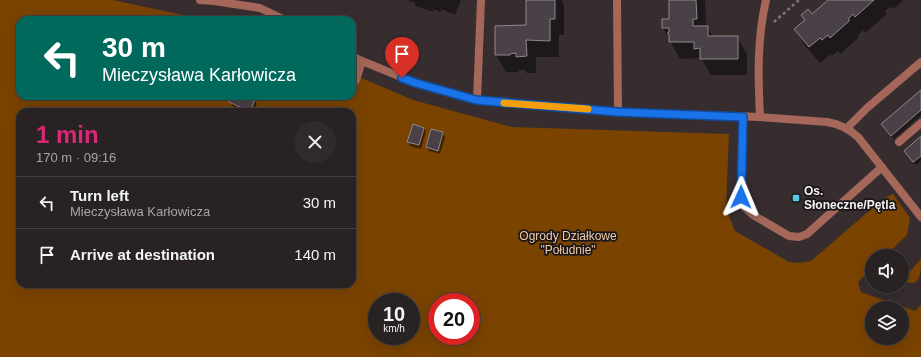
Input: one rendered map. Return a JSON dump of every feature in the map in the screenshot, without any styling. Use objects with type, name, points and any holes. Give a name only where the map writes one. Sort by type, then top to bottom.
[{"type":"street","points":[[200,0],[260,8],[277,16]]},
{"type":"street","points":[[476,100],[481,0]]},
{"type":"street","points":[[617,0],[618,112]]},
{"type":"street","points":[[760,117],[758,68],[760,34],[766,0]]},
{"type":"street","points":[[356,58],[416,83],[476,100],[618,112],[760,117],[838,124],[847,128],[858,137],[921,217]]},
{"type":"street","points":[[356,80],[362,62]]},
{"type":"street","points":[[847,128],[867,108],[921,62]]},
{"type":"street","points":[[743,117],[741,197],[744,207],[752,215],[789,236],[799,237],[807,234],[882,167]]},
{"type":"street","points":[[899,142],[921,123]]},
{"type":"path","points":[[760,34],[799,0]]},
{"type":"green space","name":"Ogrody Działkowe \"Południe\"","points":[[0,0],[113,0],[187,16],[16,16],[16,100],[356,100],[356,76],[413,100],[512,127],[729,134],[726,209],[735,231],[789,262],[799,263],[811,261],[883,199],[893,194],[910,218],[907,235],[892,249],[865,249],[865,275],[858,282],[861,292],[887,301],[865,301],[865,345],[909,345],[909,309],[915,311],[921,305],[921,357],[0,357]]},
{"type":"green space","points":[[921,259],[918,280],[912,283],[909,282],[909,272]]},
{"type":"building","points":[[526,0],[555,0],[555,19],[550,19],[550,41],[526,40],[527,56],[516,57],[516,53],[510,55],[495,55],[495,26],[526,25]]},
{"type":"building","points":[[669,0],[696,0],[697,19],[693,19],[693,26],[708,26],[708,36],[738,36],[738,59],[700,59],[700,48],[694,49],[694,42],[669,42],[669,28],[662,28],[662,19],[669,19]]},
{"type":"building","points":[[828,0],[874,0],[855,17],[853,14],[849,18],[849,21],[830,38],[828,35],[822,40],[820,38],[809,47],[794,29],[805,20],[801,15],[808,9],[812,14]]},
{"type":"building","points":[[921,90],[921,110],[891,136],[881,124]]},
{"type":"building","points":[[230,100],[255,100],[252,108],[242,108],[229,102]]},
{"type":"building","points":[[413,124],[424,128],[419,145],[407,142]]},
{"type":"building","points":[[431,129],[443,132],[438,151],[426,147]]},
{"type":"building","points":[[921,136],[921,156],[913,162],[904,151]]},
{"type":"slow traffic","points":[[504,103],[588,109]]},
{"type":"place","name":"Os. Słoneczne/Pętla","points":[[796,198]]},
{"type":"route","points":[[402,78],[476,100],[618,112],[743,117],[741,197]]}]
